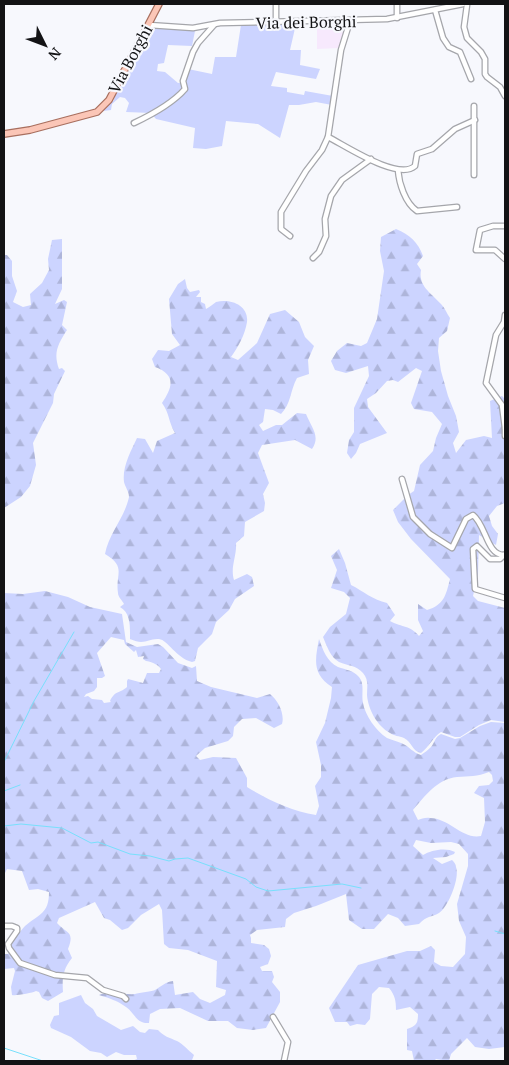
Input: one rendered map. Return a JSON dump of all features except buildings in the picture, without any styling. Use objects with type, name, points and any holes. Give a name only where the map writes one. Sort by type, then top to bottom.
[{"type":"main road","name":"Via Borghi","points":[[4,134],[30,130],[97,112],[109,100],[159,4]]},
{"type":"street","points":[[276,4],[276,23]]},
{"type":"street","points":[[397,4],[397,18]]},
{"type":"street","name":"Via dei Borghi","points":[[149,25],[193,28],[215,24],[350,21],[397,18],[465,5]]},
{"type":"street","points":[[465,5],[464,27],[467,38],[481,52],[485,59],[487,77],[500,87],[505,96]]},
{"type":"street","points":[[435,10],[443,38],[449,47],[460,52],[471,78]]},
{"type":"street","points":[[290,236],[281,229],[280,212],[322,150],[328,137],[340,55],[350,21]]},
{"type":"street","points":[[134,123],[149,117],[181,94],[185,89],[183,81],[193,52],[198,43],[215,24]]},
{"type":"street","points":[[500,87],[505,83]]},
{"type":"street","points":[[474,106],[474,174]]},
{"type":"street","points":[[328,137],[385,167],[410,170],[415,166],[417,154],[432,149],[456,129],[475,120]]},
{"type":"street","points":[[313,258],[319,252],[326,236],[324,219],[331,196],[342,180],[371,159]]},
{"type":"street","points":[[398,170],[405,194],[413,208],[417,211],[457,207]]},
{"type":"street","points":[[505,226],[492,226],[480,230],[476,250],[494,250],[505,260]]},
{"type":"street","points":[[505,315],[496,335],[486,383],[502,406],[505,436]]},
{"type":"street","points":[[402,479],[413,517],[430,534],[451,548],[454,546],[466,519],[473,515],[479,522],[493,551],[500,556],[504,555]]},
{"type":"street","points":[[504,555],[500,558],[490,559],[479,547],[476,546],[473,549],[475,588],[505,598]]},
{"type":"street","points":[[4,926],[17,928],[8,944],[20,962],[55,975],[87,978],[103,990],[123,996],[126,999]]},
{"type":"street","points":[[273,1017],[288,1042],[284,1061]]},
{"type":"shaded area","points":[[320,23],[344,23],[339,48],[317,49],[317,29]]},
{"type":"green space","points":[[296,24],[290,50],[301,50],[300,65],[320,69],[316,79],[276,72],[271,86],[287,88],[287,92],[304,95],[305,91],[333,96],[332,105],[316,102],[289,105],[280,138],[258,124],[226,121],[222,146],[206,149],[193,148],[195,128],[156,119],[151,113],[126,112],[129,103],[125,98],[120,97],[112,104],[111,110],[103,111],[114,100],[115,91],[150,28],[195,31],[192,46],[168,45],[164,63],[158,64],[157,71],[165,72],[178,83],[185,82],[188,69],[212,74],[215,57],[236,57],[241,25]]},
{"type":"green space","points":[[396,229],[409,236],[419,247],[423,256],[417,264],[421,270],[421,281],[450,318],[447,331],[439,338],[438,351],[441,371],[456,416],[459,432],[453,443],[456,453],[466,440],[484,436],[492,438],[490,401],[502,396],[505,399],[505,503],[497,506],[489,516],[492,526],[498,534],[496,545],[490,542],[480,521],[469,515],[452,546],[431,533],[414,516],[408,495],[414,491],[420,465],[433,451],[442,424],[432,412],[414,409],[411,403],[422,371],[416,368],[398,382],[393,380],[387,381],[376,393],[367,399],[368,407],[387,433],[360,444],[351,459],[347,453],[349,440],[354,432],[354,408],[369,376],[368,366],[346,373],[335,370],[331,361],[337,351],[347,343],[361,346],[367,343],[377,319],[384,271],[380,251],[381,237]]},
{"type":"green space","points":[[62,239],[62,289],[55,304],[64,300],[67,302],[62,325],[67,330],[59,344],[56,358],[59,369],[62,368],[65,371],[54,394],[53,403],[33,443],[36,465],[30,486],[21,497],[4,508],[4,255],[7,255],[12,261],[12,276],[17,291],[13,302],[23,307],[31,305],[30,294],[42,283],[49,270],[48,259],[52,240]]},
{"type":"green space","points":[[185,279],[190,292],[199,290],[200,292],[196,297],[201,297],[201,302],[205,304],[206,309],[216,302],[227,301],[237,304],[245,311],[247,322],[245,332],[231,357],[238,360],[257,343],[270,314],[285,310],[299,322],[305,337],[314,346],[308,360],[309,374],[297,378],[289,402],[281,414],[265,409],[263,422],[259,425],[263,431],[276,425],[282,425],[297,413],[306,414],[316,440],[312,449],[295,440],[262,445],[258,453],[269,483],[263,494],[264,511],[245,522],[244,536],[236,543],[233,571],[234,580],[247,574],[252,577],[254,586],[235,599],[229,610],[216,622],[212,634],[198,648],[195,661],[192,662],[181,657],[162,640],[155,639],[139,642],[130,639],[128,617],[120,607],[124,604],[118,594],[118,567],[105,554],[129,497],[124,482],[124,471],[127,459],[137,438],[145,439],[153,453],[157,441],[175,433],[162,403],[170,387],[170,378],[162,370],[155,367],[152,359],[158,350],[169,351],[180,345],[172,334],[169,299],[178,284]]},
{"type":"green space","points":[[406,497],[412,517],[430,535],[450,549],[470,517],[476,519],[487,540],[479,535],[478,574],[473,596],[478,601],[505,608],[505,722],[491,720],[460,737],[441,732],[421,753],[407,740],[392,734],[381,726],[369,706],[365,676],[358,668],[336,660],[329,651],[323,637],[330,627],[346,614],[350,598],[344,592],[331,588],[337,570],[331,556],[339,549],[351,585],[373,598],[387,603],[395,615],[390,621],[409,628],[419,636],[423,631],[418,620],[418,604],[427,610],[433,608],[443,599],[450,579],[411,539],[398,522],[393,510]]},
{"type":"green space","points":[[45,591],[68,597],[90,607],[122,614],[126,642],[137,647],[158,644],[178,663],[192,668],[196,666],[197,681],[211,687],[257,698],[270,694],[280,708],[283,716],[282,724],[274,728],[256,718],[242,719],[234,727],[233,736],[228,741],[205,748],[196,756],[200,760],[213,757],[236,758],[247,778],[247,787],[298,811],[316,815],[319,806],[315,786],[321,777],[321,765],[316,742],[325,723],[332,687],[321,677],[316,666],[319,639],[326,655],[334,665],[349,670],[361,680],[364,708],[375,727],[387,738],[404,744],[418,754],[421,755],[429,749],[441,734],[455,739],[491,722],[505,723],[505,1047],[489,1049],[475,1047],[467,1038],[451,1054],[449,1061],[436,1059],[434,1061],[414,1061],[412,1051],[407,1050],[407,1029],[416,1024],[418,1014],[410,1007],[396,1010],[395,998],[389,988],[379,987],[372,994],[370,1019],[365,1025],[357,1024],[350,1026],[347,1022],[335,1022],[329,1008],[358,965],[407,951],[420,951],[431,946],[435,950],[434,962],[441,966],[453,967],[465,954],[466,937],[459,921],[457,904],[468,866],[468,854],[459,844],[451,842],[431,843],[416,840],[413,846],[423,855],[439,850],[455,852],[446,857],[433,858],[442,864],[452,860],[456,865],[457,872],[453,891],[443,909],[436,915],[424,919],[419,924],[405,926],[398,918],[388,914],[374,929],[362,929],[349,920],[346,894],[294,913],[286,919],[285,927],[257,930],[250,935],[251,943],[264,945],[269,949],[271,956],[268,964],[260,967],[262,971],[272,971],[274,977],[272,982],[280,992],[280,1002],[266,1028],[253,1030],[237,1028],[228,1021],[208,1021],[180,1008],[160,1009],[150,1014],[149,1023],[145,1023],[138,1020],[123,1005],[99,995],[107,993],[135,994],[155,990],[173,981],[175,995],[193,992],[200,999],[210,1003],[225,995],[226,990],[216,987],[217,961],[188,950],[169,948],[164,944],[162,910],[159,904],[141,915],[128,928],[122,930],[110,920],[104,918],[95,902],[59,918],[57,923],[69,933],[71,939],[68,949],[72,958],[64,974],[63,992],[48,1001],[42,998],[39,992],[36,991],[12,995],[11,987],[15,971],[14,968],[4,969],[4,954],[8,954],[12,948],[11,941],[25,926],[42,913],[49,899],[49,892],[38,889],[29,890],[22,871],[7,869],[4,875],[4,593],[23,594]],"holes":[[[111,637],[124,640],[125,644],[134,652],[136,650],[138,657],[144,656],[143,659],[161,669],[159,673],[147,673],[143,683],[128,679],[127,687],[116,693],[111,702],[104,703],[102,700],[92,699],[88,696],[84,697],[97,687],[97,678],[105,676],[97,653]],[[489,772],[492,775],[493,781],[489,785],[479,786],[474,793],[484,798],[485,822],[481,836],[468,835],[437,819],[427,818],[418,820],[413,810],[437,785],[450,778],[477,776]]]},
{"type":"green space","points":[[81,995],[85,1003],[93,1009],[97,1016],[121,1030],[133,1026],[140,1032],[145,1033],[149,1029],[158,1030],[186,1047],[194,1055],[192,1060],[132,1061],[137,1059],[136,1055],[124,1055],[116,1052],[107,1057],[101,1053],[90,1051],[71,1037],[51,1028],[50,1025],[54,1016],[59,1015],[59,1003]]},
{"type":"waterway","points":[[4,762],[34,701],[74,632]]},
{"type":"waterway","points":[[4,791],[20,785]]},
{"type":"waterway","points":[[4,826],[21,824],[62,828],[91,843],[98,842],[130,854],[150,856],[169,861],[188,858],[246,879],[256,887],[268,891],[342,884],[361,888]]},
{"type":"waterway","points":[[495,931],[505,934]]},
{"type":"waterway","points":[[4,1048],[43,1061]]}]
